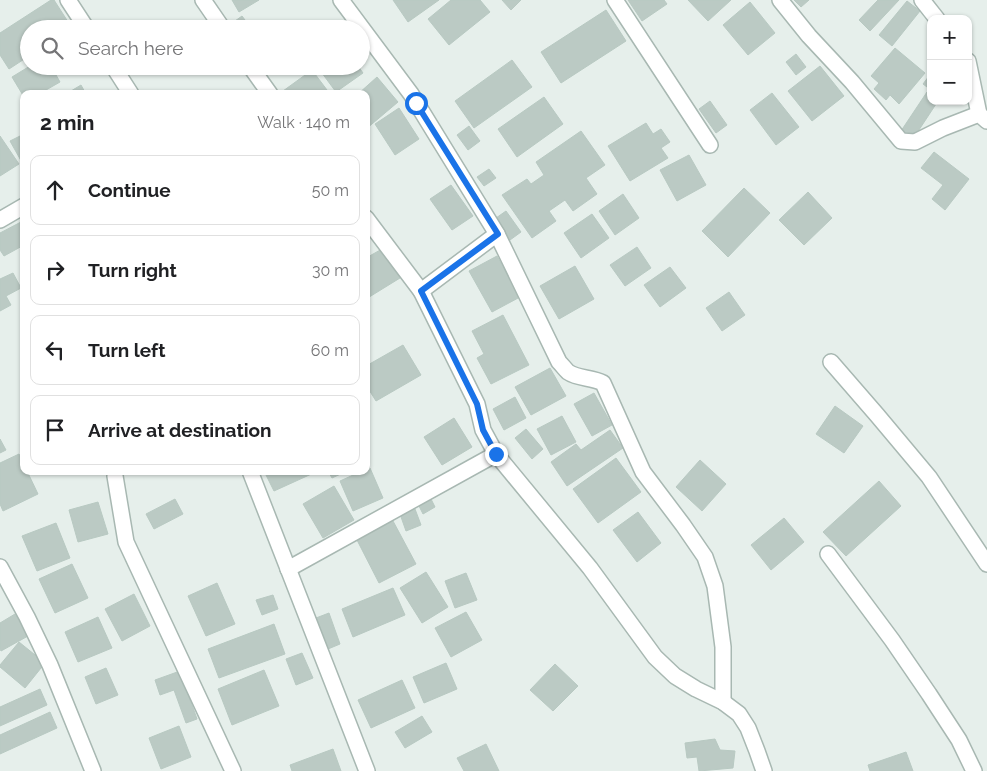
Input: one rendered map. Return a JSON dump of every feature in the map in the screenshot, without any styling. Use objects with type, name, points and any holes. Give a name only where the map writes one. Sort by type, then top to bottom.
[{"type":"street","points":[[68,0],[81,20]]},
{"type":"street","points":[[203,0],[217,20]]},
{"type":"street","points":[[341,0],[356,20]]},
{"type":"street","points":[[615,0],[710,145]]},
{"type":"street","points":[[780,0],[901,141],[915,142],[943,128],[983,118],[972,76]]},
{"type":"street","points":[[922,0],[934,15]]},
{"type":"street","points":[[370,38],[412,94],[498,234],[560,362],[568,372],[603,383],[643,472],[705,557],[715,586],[723,647],[723,702]]},
{"type":"street","points":[[119,75],[128,90]]},
{"type":"street","points":[[256,75],[267,90]]},
{"type":"street","points":[[0,220],[20,208]]},
{"type":"street","points":[[370,223],[421,291],[477,404],[483,430],[496,454],[590,568],[655,657],[674,676],[723,702],[739,714],[748,728],[764,771]]},
{"type":"street","points":[[421,291],[498,234]]},
{"type":"street","points":[[831,362],[929,477],[987,564]]},
{"type":"street","points":[[288,568],[496,454]]},
{"type":"street","points":[[252,475],[367,771]]},
{"type":"street","points":[[115,476],[126,542],[233,771]]},
{"type":"street","points":[[828,554],[892,640],[929,694],[959,740],[974,771]]},
{"type":"street","points":[[0,567],[50,665],[93,771]]},
{"type":"building","points":[[51,0],[54,0],[67,20],[20,20]]},
{"type":"building","points":[[232,0],[259,0],[239,12]]},
{"type":"building","points":[[393,0],[439,0],[408,22]]},
{"type":"building","points":[[451,0],[480,0],[490,12],[449,45],[428,19]]},
{"type":"building","points":[[502,0],[521,0],[511,10]]},
{"type":"building","points":[[628,0],[664,0],[667,4],[642,21]]},
{"type":"building","points":[[688,0],[731,0],[708,21]]},
{"type":"building","points":[[794,0],[809,0],[801,7]]},
{"type":"building","points":[[878,0],[899,0],[870,31],[859,20]]},
{"type":"building","points":[[907,1],[920,11],[892,46],[879,35]]},
{"type":"building","points":[[750,2],[775,33],[748,55],[723,25]]},
{"type":"building","points":[[606,10],[626,41],[561,83],[541,52]]},
{"type":"building","points":[[242,16],[245,20],[236,20]]},
{"type":"building","points":[[20,20],[20,62],[9,69],[0,55],[0,33]]},
{"type":"building","points":[[895,48],[925,73],[899,104],[890,95],[886,100],[874,89],[879,83],[871,76]]},
{"type":"building","points":[[796,54],[806,67],[796,75],[786,62]]},
{"type":"building","points":[[512,60],[532,87],[474,128],[455,101]]},
{"type":"building","points":[[820,66],[844,96],[812,121],[788,91]]},
{"type":"building","points":[[20,72],[20,75],[56,75],[60,82],[46,90],[20,90],[12,77]]},
{"type":"building","points":[[305,75],[316,75],[327,90],[284,90]]},
{"type":"building","points":[[323,75],[360,75],[339,90],[335,90]]},
{"type":"building","points":[[377,77],[398,102],[370,126],[370,90],[362,90]]},
{"type":"building","points":[[927,79],[927,87],[923,84]]},
{"type":"building","points":[[81,85],[84,90],[73,90]]},
{"type":"building","points":[[927,92],[927,105],[935,105],[913,139],[901,131]]},
{"type":"building","points":[[772,93],[799,127],[776,145],[750,110]]},
{"type":"building","points":[[544,97],[563,124],[517,157],[498,129]]},
{"type":"building","points":[[710,101],[727,125],[716,133],[699,109]]},
{"type":"building","points":[[399,108],[419,139],[395,155],[375,124]]},
{"type":"building","points":[[646,123],[653,134],[661,129],[670,142],[661,148],[668,158],[630,181],[608,146]]},
{"type":"building","points":[[469,126],[480,141],[468,150],[457,135]]},
{"type":"building","points":[[581,131],[605,165],[586,178],[597,194],[573,211],[565,200],[549,211],[556,221],[532,238],[502,195],[527,179],[531,184],[544,175],[536,162]]},
{"type":"building","points":[[0,136],[19,164],[0,176]]},
{"type":"building","points":[[20,136],[20,159],[10,141]]},
{"type":"building","points":[[934,152],[969,179],[945,210],[932,199],[943,185],[921,168]]},
{"type":"building","points":[[689,155],[706,185],[677,201],[660,170]]},
{"type":"building","points":[[489,169],[496,178],[484,186],[477,177]]},
{"type":"building","points":[[451,185],[473,216],[452,230],[430,199]]},
{"type":"building","points":[[744,188],[770,213],[728,257],[702,231]]},
{"type":"building","points":[[808,192],[832,218],[804,245],[779,220]]},
{"type":"building","points":[[623,194],[639,218],[615,235],[599,211]]},
{"type":"building","points":[[506,211],[521,232],[510,240],[496,218]]},
{"type":"building","points":[[592,214],[609,238],[581,258],[564,233]]},
{"type":"building","points":[[20,223],[20,247],[4,256],[0,250],[0,233]]},
{"type":"building","points":[[637,247],[651,268],[625,286],[610,265]]},
{"type":"building","points":[[382,249],[400,278],[370,297],[370,256]]},
{"type":"building","points":[[497,256],[520,297],[492,312],[469,271]]},
{"type":"building","points":[[575,266],[594,299],[559,319],[540,286]]},
{"type":"building","points":[[670,267],[686,288],[660,307],[644,285]]},
{"type":"building","points":[[13,273],[20,289],[6,296],[11,305],[0,311],[0,279]]},
{"type":"building","points":[[729,292],[745,315],[722,331],[706,308]]},
{"type":"building","points":[[503,315],[529,365],[491,384],[477,358],[484,354],[472,331]]},
{"type":"building","points":[[403,345],[421,375],[376,401],[370,391],[370,364]]},
{"type":"building","points":[[550,368],[566,396],[531,415],[515,387]]},
{"type":"building","points":[[594,393],[612,425],[592,436],[574,404]]},
{"type":"building","points":[[515,397],[526,418],[504,430],[493,409]]},
{"type":"building","points":[[835,406],[863,426],[844,453],[816,434]]},
{"type":"building","points":[[562,416],[576,442],[551,455],[537,429]]},
{"type":"building","points":[[454,418],[472,447],[442,465],[424,437]]},
{"type":"building","points":[[526,429],[543,449],[532,459],[515,438]]},
{"type":"building","points":[[610,430],[623,448],[567,486],[551,462],[576,444],[581,450]]},
{"type":"building","points":[[0,439],[6,450],[0,453]]},
{"type":"building","points":[[19,454],[20,475],[29,475],[38,494],[3,511],[0,504],[0,463]]},
{"type":"building","points":[[616,458],[641,492],[598,523],[573,489]]},
{"type":"building","points":[[700,460],[726,484],[702,511],[676,487]]},
{"type":"building","points":[[370,468],[383,498],[353,511],[340,481],[353,475],[370,475]]},
{"type":"building","points":[[266,475],[309,475],[274,491]]},
{"type":"building","points":[[879,481],[901,506],[846,556],[823,532]]},
{"type":"building","points":[[334,486],[354,520],[323,538],[303,504]]},
{"type":"building","points":[[175,499],[183,514],[154,529],[146,514]]},
{"type":"building","points":[[431,499],[435,507],[423,514],[419,506]]},
{"type":"building","points":[[98,502],[108,534],[78,542],[69,510]]},
{"type":"building","points":[[415,509],[421,525],[406,531],[400,514]]},
{"type":"building","points":[[638,512],[661,543],[637,562],[613,530]]},
{"type":"building","points":[[784,518],[804,542],[771,570],[751,545]]},
{"type":"building","points":[[393,521],[416,564],[379,583],[357,540]]},
{"type":"building","points":[[56,523],[70,558],[37,571],[22,536]]},
{"type":"building","points":[[72,564],[88,598],[55,613],[39,579]]},
{"type":"building","points":[[426,572],[448,607],[422,623],[400,588]]},
{"type":"building","points":[[466,573],[477,600],[455,608],[445,581]]},
{"type":"building","points":[[217,583],[235,624],[206,636],[188,596]]},
{"type":"building","points":[[393,588],[405,615],[353,637],[342,609]]},
{"type":"building","points":[[134,594],[150,626],[122,641],[105,609]]},
{"type":"building","points":[[273,595],[278,609],[262,615],[256,600]]},
{"type":"building","points":[[466,612],[482,640],[451,657],[435,628]]},
{"type":"building","points":[[329,613],[340,644],[328,649],[316,618]]},
{"type":"building","points":[[15,614],[28,636],[1,651],[0,623]]},
{"type":"building","points":[[98,617],[112,648],[78,662],[65,632]]},
{"type":"building","points":[[274,624],[285,654],[219,678],[208,649]]},
{"type":"building","points":[[19,642],[45,663],[25,688],[0,667]]},
{"type":"building","points":[[302,653],[313,678],[296,685],[286,659]]},
{"type":"building","points":[[446,663],[457,689],[424,703],[413,677]]},
{"type":"building","points":[[555,664],[578,686],[553,711],[530,690]]},
{"type":"building","points":[[106,668],[118,695],[96,704],[85,677]]},
{"type":"building","points":[[264,670],[279,706],[232,725],[218,689]]},
{"type":"building","points":[[180,671],[197,719],[186,723],[174,690],[160,695],[155,680]]},
{"type":"building","points":[[402,680],[415,708],[371,728],[358,700]]},
{"type":"building","points":[[40,689],[47,705],[0,726],[0,707]]},
{"type":"building","points":[[50,712],[57,728],[0,754],[0,735]]},
{"type":"building","points":[[422,716],[432,732],[405,748],[395,732]]},
{"type":"building","points":[[179,726],[191,757],[161,769],[149,738]]},
{"type":"building","points":[[715,739],[720,750],[735,751],[733,768],[699,771],[697,757],[687,758],[685,743]]},
{"type":"building","points":[[486,744],[499,771],[464,771],[457,758]]},
{"type":"building","points":[[333,749],[341,771],[292,771],[290,765]]},
{"type":"building","points":[[906,752],[913,771],[870,771],[868,765]]},
{"type":"route","points":[[416,103],[498,234],[421,291],[477,404],[483,430],[496,454]]}]
